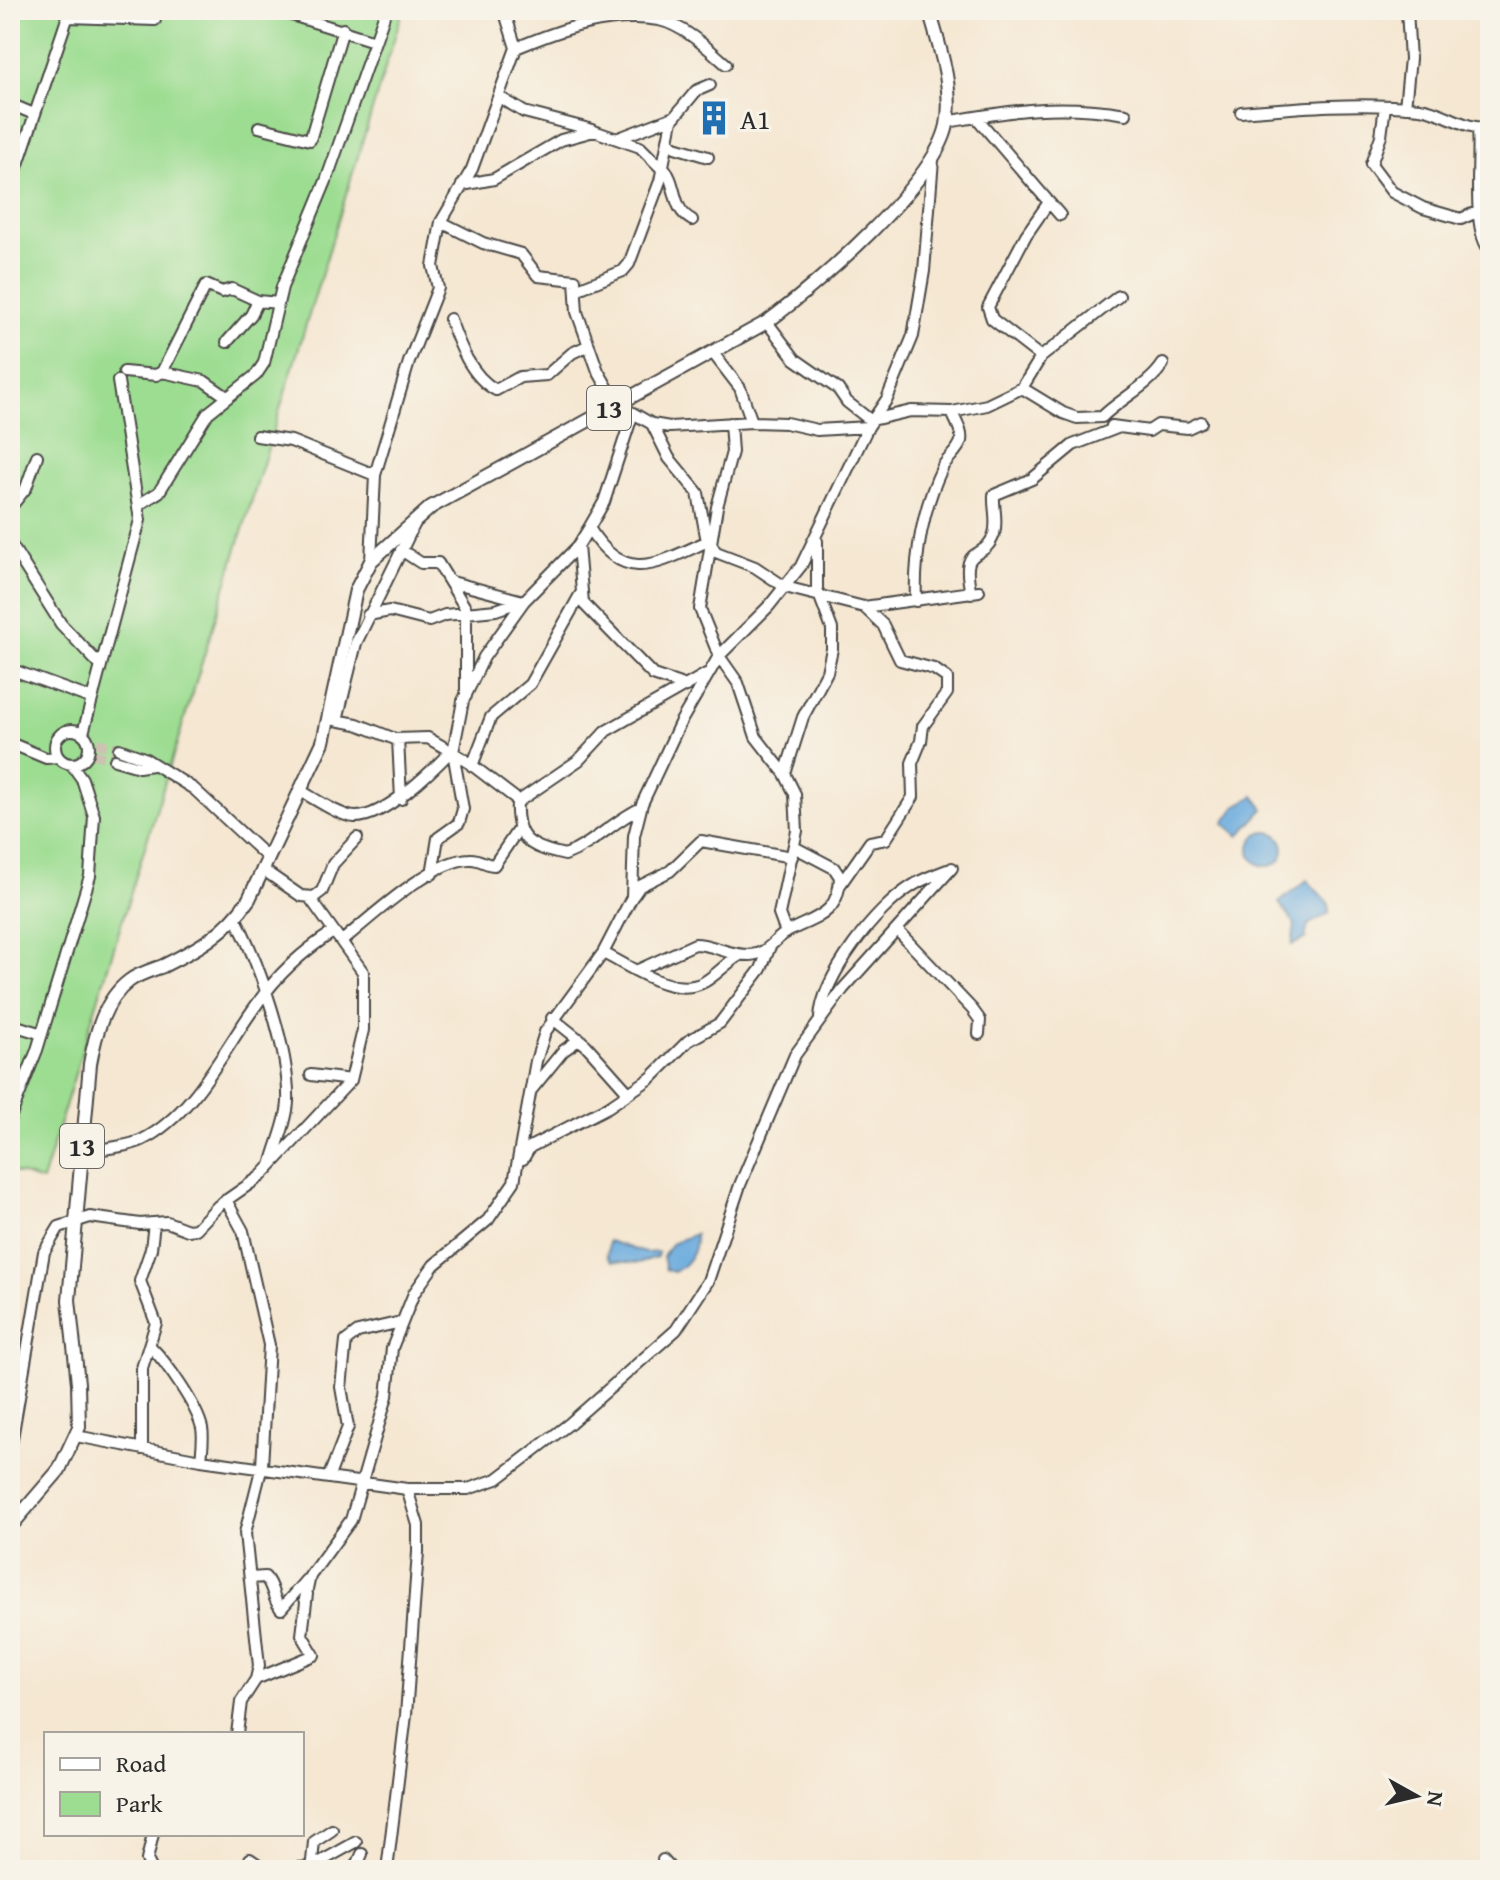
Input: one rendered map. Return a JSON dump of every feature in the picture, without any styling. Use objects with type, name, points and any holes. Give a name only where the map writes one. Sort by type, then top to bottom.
[{"type":"main road","name":"13","points":[[10,1527],[59,1470],[76,1436],[80,1409],[69,1300],[93,1046],[102,1017],[116,994],[129,981],[215,939],[236,919],[333,719],[356,590],[371,561],[418,518],[491,471],[767,322],[806,293],[835,266],[933,160],[947,122],[947,79],[929,10]]},
{"type":"street","points":[[276,10],[374,41]]},
{"type":"street","points":[[140,504],[159,492],[208,413],[256,375],[264,363],[278,303],[386,10]]},
{"type":"street","points":[[371,561],[375,475],[409,362],[438,288],[433,266],[441,222],[488,130],[516,48],[504,10]]},
{"type":"street","points":[[1405,107],[1410,59],[1407,10]]},
{"type":"street","points":[[10,188],[69,13],[155,20]]},
{"type":"street","points":[[516,48],[552,33],[606,18],[661,20],[709,49],[726,64]]},
{"type":"street","points":[[259,127],[310,140],[343,29]]},
{"type":"street","points":[[619,138],[674,117],[696,91],[710,85]]},
{"type":"street","points":[[501,98],[524,112],[619,138],[640,147],[675,182],[678,207],[692,220]]},
{"type":"street","points":[[10,104],[34,114]]},
{"type":"street","points":[[947,122],[1047,106],[1079,106],[1126,114]]},
{"type":"street","points":[[1241,112],[1302,106],[1405,107],[1425,109],[1478,129],[1490,128]]},
{"type":"street","points":[[1385,106],[1381,136],[1371,164],[1388,189],[1437,214],[1461,219],[1479,211]]},
{"type":"street","points":[[578,289],[623,271],[629,264],[662,167],[674,117]]},
{"type":"street","points":[[976,117],[1060,215]]},
{"type":"street","points":[[1478,129],[1479,211],[1484,244],[1490,250]]},
{"type":"street","points":[[462,185],[494,179],[561,140],[594,131]]},
{"type":"street","points":[[669,142],[675,147],[708,157]]},
{"type":"street","points":[[632,897],[634,836],[641,808],[680,723],[719,656],[785,587],[817,537],[869,424],[887,399],[913,336],[924,271],[933,160]]},
{"type":"street","points":[[1041,357],[992,319],[988,307],[1026,235],[1049,202]]},
{"type":"street","points":[[441,222],[483,243],[521,254],[538,276],[575,280],[578,289],[574,300],[589,345],[598,371],[617,404],[652,424],[670,427],[752,422],[786,423],[817,430],[869,424],[911,411],[952,412],[987,405],[1022,388],[1041,357],[1119,296]]},
{"type":"street","points":[[72,765],[93,751],[84,735],[90,698],[136,539],[140,504],[121,377],[162,372],[206,285],[222,292],[234,290],[258,301],[278,303]]},
{"type":"street","points":[[227,342],[251,315],[258,301]]},
{"type":"street","points":[[450,319],[460,348],[475,371],[496,390],[520,377],[547,375],[572,353],[589,345]]},
{"type":"street","points":[[767,322],[795,359],[838,389],[869,424]]},
{"type":"street","points":[[713,353],[740,388],[752,422]]},
{"type":"street","points":[[1022,388],[1063,413],[1077,418],[1102,417],[1118,400],[1156,375],[1163,364]]},
{"type":"street","points":[[162,372],[204,381],[227,397]]},
{"type":"street","points":[[916,601],[915,567],[926,517],[945,464],[961,443],[961,432],[952,412]]},
{"type":"street","points":[[432,874],[438,838],[459,823],[463,809],[452,752],[466,696],[489,649],[524,601],[578,546],[589,528],[604,502],[633,413]]},
{"type":"street","points":[[1093,415],[1098,422],[1117,428],[1149,431],[1158,425],[1188,428],[1201,422]]},
{"type":"street","points":[[730,423],[732,452],[709,543],[700,609],[719,656],[738,683],[756,737],[785,774],[797,810],[793,852],[779,914],[786,933]]},
{"type":"street","points":[[652,424],[669,458],[698,493],[709,543],[723,555],[755,567],[785,587],[864,607],[975,592],[967,564],[974,552],[986,546],[994,534],[994,495],[1032,479],[1073,445],[1117,428]]},
{"type":"street","points":[[257,436],[291,441],[375,475]]},
{"type":"street","points":[[10,508],[26,488],[37,456]]},
{"type":"street","points":[[418,518],[356,643],[333,719],[398,739],[428,738],[472,766],[517,801]]},
{"type":"street","points":[[589,528],[604,552],[621,562],[641,567],[660,563],[709,543]]},
{"type":"street","points":[[785,774],[803,717],[830,665],[833,635],[820,596],[817,537]]},
{"type":"street","points":[[10,543],[61,624],[99,664]]},
{"type":"street","points":[[578,546],[580,595],[588,608],[653,675],[686,686]]},
{"type":"street","points":[[401,550],[422,564],[438,563],[452,582],[466,613],[466,696]]},
{"type":"street","points":[[452,582],[524,601]]},
{"type":"street","points":[[472,766],[491,717],[530,684],[580,595]]},
{"type":"street","points":[[368,615],[390,611],[429,621],[496,610],[524,601]]},
{"type":"street","points":[[638,970],[695,944],[740,955],[754,955],[769,949],[786,933],[821,918],[870,842],[886,839],[913,797],[912,763],[923,726],[944,701],[948,686],[944,674],[900,660],[883,625],[864,607]]},
{"type":"street","points":[[10,669],[90,698]]},
{"type":"street","points":[[517,801],[579,760],[606,731],[708,673]]},
{"type":"street","points":[[58,757],[55,746],[60,735],[72,730],[84,735]]},
{"type":"street","points":[[398,739],[401,799]]},
{"type":"street","points":[[10,743],[46,758],[58,757],[72,765],[88,795],[95,832],[90,876],[42,1034],[10,1118]]},
{"type":"street","points":[[299,790],[356,817],[401,799],[452,752]]},
{"type":"street","points":[[10,1450],[44,1252],[59,1227],[90,1217],[140,1224],[167,1222],[188,1230],[196,1229],[226,1200],[252,1184],[351,1080],[361,1048],[364,977],[361,964],[333,932],[310,898],[292,891],[194,789],[144,758],[117,755]]},
{"type":"street","points":[[342,941],[432,874],[467,859],[494,865],[517,831],[517,801]]},
{"type":"street","points":[[517,831],[529,842],[565,855],[587,846],[614,823],[641,808]]},
{"type":"street","points":[[310,898],[322,891],[333,864],[357,838]]},
{"type":"street","points":[[519,1168],[536,1061],[552,1018],[603,953],[640,886],[666,875],[701,841],[793,852],[834,868],[840,877],[840,885]]},
{"type":"street","points":[[76,1436],[201,1460],[262,1466],[407,1489],[468,1489],[497,1479],[569,1424],[676,1330],[708,1281],[778,1089],[820,1018],[952,868],[912,886],[879,914],[829,981],[821,1001],[820,1018]]},
{"type":"street","points":[[236,919],[257,959],[280,1049],[288,1098],[272,1163]]},
{"type":"street","points":[[897,930],[972,1009],[980,1020],[979,1034]]},
{"type":"street","points":[[82,1153],[140,1141],[171,1120],[191,1099],[265,993],[305,950],[333,932]]},
{"type":"street","points":[[250,1578],[265,1577],[271,1584],[273,1599],[281,1609],[347,1530],[387,1396],[392,1348],[401,1322],[424,1277],[488,1220],[505,1199],[530,1147],[599,1113],[627,1091],[651,1078],[684,1044],[720,1023],[761,969],[769,949]]},
{"type":"street","points":[[603,953],[689,989],[740,955]]},
{"type":"street","points":[[552,1018],[580,1039],[627,1091]]},
{"type":"street","points":[[10,1024],[42,1034]]},
{"type":"street","points":[[531,1092],[563,1051],[580,1039]]},
{"type":"street","points":[[311,1075],[351,1080]]},
{"type":"street","points":[[226,1200],[243,1231],[269,1345],[262,1466],[245,1533],[255,1605],[256,1679],[241,1702],[237,1732]]},
{"type":"street","points":[[142,1449],[142,1368],[156,1323],[140,1281],[151,1249],[154,1223]]},
{"type":"street","points":[[329,1476],[348,1427],[341,1387],[346,1341],[358,1332],[401,1322]]},
{"type":"street","points":[[151,1347],[171,1369],[199,1419],[203,1441],[201,1460]]},
{"type":"street","points":[[387,1870],[414,1627],[412,1598],[418,1525],[407,1489]]},
{"type":"street","points":[[305,1599],[310,1576]]},
{"type":"street","points":[[256,1679],[314,1655],[302,1635],[310,1576]]},
{"type":"street","points":[[401,1635],[414,1627]]},
{"type":"street","points":[[311,1868],[314,1842],[332,1830]]},
{"type":"street","points":[[152,1870],[147,1860],[153,1836]]},
{"type":"street","points":[[272,1870],[311,1868],[356,1842]]},
{"type":"street","points":[[355,1870],[362,1854]]},
{"type":"street","points":[[250,1859],[266,1870]]},
{"type":"street","points":[[663,1860],[672,1870]]},
{"type":"street","points":[[10,1863],[19,1870]]},
{"type":"green space","points":[[10,10],[403,10],[42,1181],[10,1171]]},
{"type":"water","points":[[1254,796],[1264,809],[1239,836],[1224,823],[1236,806]]},
{"type":"water","points":[[1267,832],[1279,837],[1284,849],[1279,861],[1267,866],[1255,861],[1250,849],[1255,837]]},
{"type":"water","points":[[1307,880],[1329,904],[1329,913],[1308,925],[1305,939],[1292,945],[1295,925],[1279,903]]},
{"type":"water","points":[[695,1234],[693,1252],[688,1261],[674,1272],[666,1270],[663,1257],[671,1244]]},
{"type":"water","points":[[609,1241],[645,1253],[658,1252],[657,1257],[639,1263],[612,1261],[607,1256]]},
{"type":"tunnel","points":[[97,743],[119,749]]},
{"type":"tunnel","points":[[94,754],[115,760]]},
{"type":"place","name":"A1","points":[[714,118]]}]
